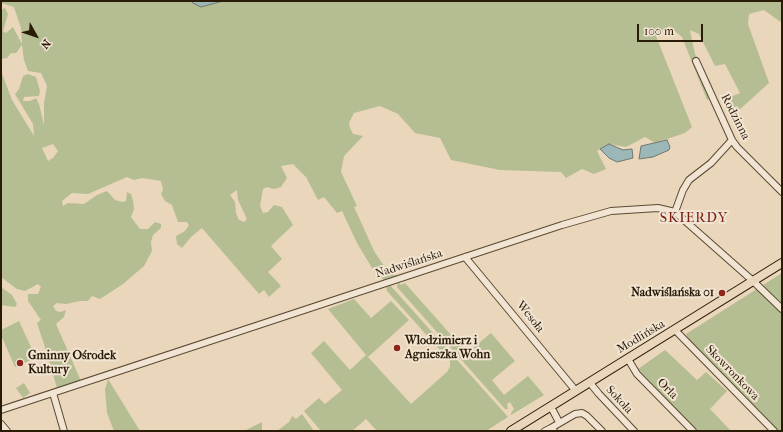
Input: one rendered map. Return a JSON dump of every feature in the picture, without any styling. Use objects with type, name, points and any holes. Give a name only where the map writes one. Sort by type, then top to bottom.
[{"type":"main road","name":"Modlińska","points":[[517,430],[550,407],[782,264]]},
{"type":"street","name":"Rodzinna","points":[[696,61],[732,140],[737,147],[782,192]]},
{"type":"street","points":[[732,140],[711,163],[690,180],[683,190],[675,212],[753,281],[782,310]]},
{"type":"street","name":"Nadwiślańska","points":[[1,410],[568,223],[611,211],[658,208],[675,212]]},
{"type":"street","name":"Wesoła","points":[[465,257],[576,391]]},
{"type":"street","name":"Skowronkowa","points":[[675,330],[774,431]]},
{"type":"street","name":"Orla","points":[[628,359],[638,374],[693,431]]},
{"type":"street","name":"Sokola","points":[[590,383],[634,431]]},
{"type":"street","points":[[53,393],[64,431]]},
{"type":"street","points":[[550,407],[559,422]]},
{"type":"street","points":[[550,430],[559,422],[575,414],[582,413],[602,431]]},
{"type":"street","points":[[1,424],[7,431]]},
{"type":"green space","points":[[1,1],[782,1],[782,23],[764,10],[749,14],[748,24],[769,83],[737,112],[730,110],[723,103],[725,99],[740,93],[725,64],[715,66],[699,34],[690,30],[695,54],[715,95],[707,100],[682,37],[669,26],[656,36],[692,127],[685,133],[655,143],[645,137],[626,147],[609,144],[597,151],[606,169],[594,174],[582,169],[566,178],[561,172],[500,170],[451,160],[440,138],[415,133],[398,114],[380,106],[354,113],[349,123],[350,128],[353,134],[363,136],[344,156],[341,172],[357,206],[354,207],[374,251],[382,263],[393,275],[410,272],[386,281],[380,277],[378,278],[357,243],[342,211],[337,213],[324,197],[318,200],[306,177],[293,164],[281,166],[287,178],[281,187],[274,189],[267,187],[263,189],[260,206],[263,213],[268,212],[274,205],[282,207],[293,225],[271,246],[282,259],[268,272],[281,286],[269,297],[264,290],[259,294],[202,228],[191,237],[182,248],[177,244],[176,236],[185,231],[189,225],[187,222],[178,222],[172,205],[165,201],[161,194],[163,190],[161,181],[142,178],[134,180],[127,177],[88,194],[72,193],[62,201],[63,206],[68,203],[84,204],[97,195],[107,191],[115,200],[123,202],[126,201],[127,192],[131,194],[133,201],[134,209],[131,217],[140,229],[148,229],[155,222],[161,224],[161,228],[153,235],[151,242],[152,251],[144,266],[123,284],[100,299],[92,296],[88,301],[66,304],[57,303],[53,306],[56,311],[61,312],[66,310],[64,317],[56,324],[81,381],[57,388],[37,323],[41,320],[28,301],[28,294],[38,294],[41,287],[38,284],[25,291],[17,289],[1,277],[1,71],[12,100],[34,136],[33,124],[15,94],[19,89],[23,76],[28,74],[36,77],[40,91],[39,96],[24,97],[23,101],[30,101],[36,98],[44,125],[44,103],[47,86],[41,73],[28,71],[24,60],[22,45],[16,53],[11,53],[7,58],[1,59],[1,10],[5,8],[8,14],[3,31],[6,33],[13,27],[22,44],[21,28],[14,7],[1,3]],"holes":[[[53,144],[58,151],[53,158],[48,161],[42,148]],[[237,190],[238,200],[247,219],[244,222],[239,220],[236,213],[235,202],[230,195]]]},
{"type":"green space","points":[[782,273],[782,429],[779,431],[688,338],[686,334]]},
{"type":"green space","points":[[398,282],[401,285],[405,283],[467,353],[491,333],[515,361],[492,380],[504,395],[528,376],[544,395],[511,415],[514,409],[510,402],[507,404],[508,409],[505,409],[397,287]]},
{"type":"green space","points":[[386,285],[390,285],[508,417],[486,431],[377,431],[366,419],[352,431],[321,431],[304,411],[319,398],[325,404],[342,390],[311,353],[324,341],[350,370],[366,355],[328,309],[354,299],[371,318],[391,301],[409,320],[368,357],[411,404],[447,372],[450,367],[450,361],[387,291]]},
{"type":"green space","points":[[1,287],[12,295],[17,304],[15,307],[1,305]]},
{"type":"green space","points":[[19,321],[36,358],[15,367],[1,335],[1,330]]},
{"type":"green space","points":[[665,350],[697,380],[706,372],[727,391],[710,409],[731,431],[697,431],[638,369]]},
{"type":"green space","points":[[108,379],[140,431],[114,431],[107,413],[105,389]]},
{"type":"green space","points":[[24,383],[30,393],[23,398],[16,388]]},
{"type":"green space","points":[[302,414],[314,431],[277,431],[289,422],[292,416],[296,419]]},
{"type":"green space","points":[[262,422],[262,431],[244,431]]},
{"type":"water","points":[[191,1],[223,1],[201,7]]},
{"type":"water","points":[[667,140],[670,147],[669,150],[653,157],[639,159],[641,146]]},
{"type":"water","points":[[609,144],[623,150],[632,149],[633,158],[617,162],[609,158],[600,149]]},
{"type":"place","name":"Nadwiślańska 01","points":[[722,293]]},
{"type":"place","name":"Wlodzimierz i Agnieszka Wohn","points":[[397,348]]},
{"type":"place","name":"Gminny Ośrodek Kultury","points":[[20,363]]},
{"type":"district","name":"SKIERDY","points":[[694,219]]}]
